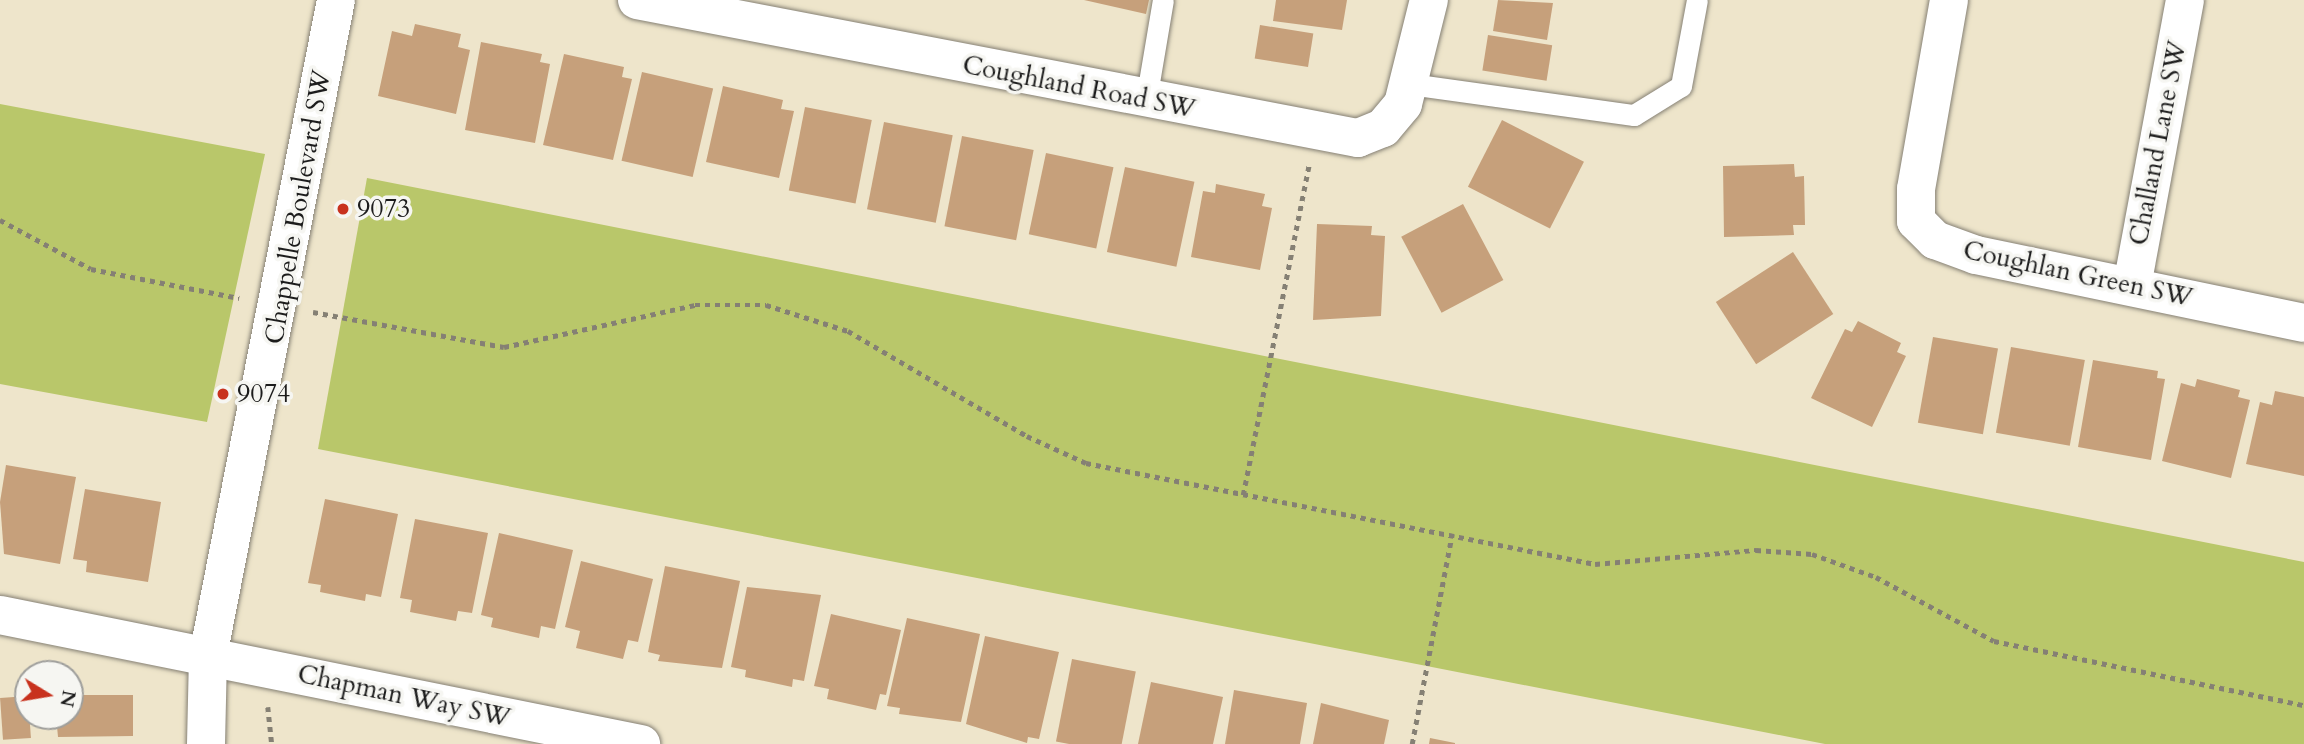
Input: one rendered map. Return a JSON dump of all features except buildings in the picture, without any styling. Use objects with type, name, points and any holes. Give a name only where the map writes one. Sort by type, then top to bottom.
[{"type":"street","name":"Chappelle Boulevard SW","points":[[206,744],[208,656],[280,306],[336,0]]},
{"type":"street","name":"Coughland Road SW","points":[[637,0],[1316,133],[1359,138],[1383,128],[1410,84],[1429,0]]},
{"type":"street","name":"Coughlan Green SW","points":[[1949,0],[1916,221],[1935,240],[1976,255],[2304,324]]},
{"type":"street","name":"Challand Lane SW","points":[[2132,286],[2185,0]]},
{"type":"street","name":"Chapman Way SW","points":[[0,615],[641,744]]},
{"type":"lane","points":[[1146,100],[1163,0]]},
{"type":"lane","points":[[1410,84],[1634,115],[1681,86],[1697,0]]},
{"type":"path","points":[[1243,495],[1316,133]]},
{"type":"path","points":[[0,220],[92,269],[504,347],[695,304],[766,305],[848,331],[1058,453],[1243,495],[1595,564],[1756,550],[1812,554],[1876,577],[1994,641],[2304,705]]},
{"type":"path","points":[[1412,744],[1452,534]]},
{"type":"green space","points":[[0,104],[265,154],[207,422],[0,384]]},
{"type":"green space","points":[[367,178],[2304,562],[2304,744],[1825,744],[318,449]]},
{"type":"place","name":"9073","points":[[343,209]]},
{"type":"place","name":"9074","points":[[223,394]]}]
